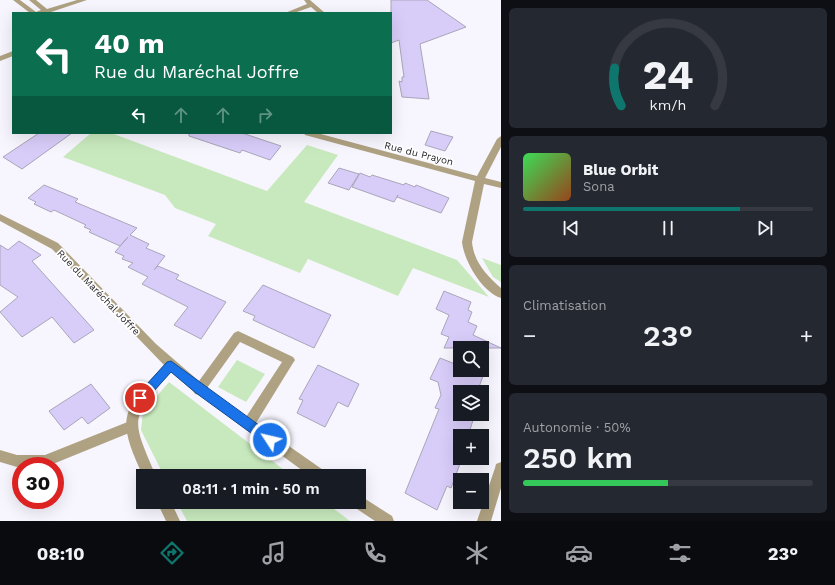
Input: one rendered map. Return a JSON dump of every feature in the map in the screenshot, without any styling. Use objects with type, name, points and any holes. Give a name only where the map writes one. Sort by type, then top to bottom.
[{"type":"street","points":[[16,0],[33,12]]},
{"type":"street","points":[[32,0],[48,12],[84,0]]},
{"type":"street","points":[[306,0],[321,12]]},
{"type":"street","points":[[291,12],[311,5]]},
{"type":"street","points":[[0,59],[12,53]]},
{"type":"street","name":"Rue du Prayon","points":[[316,134],[333,136],[501,185]]},
{"type":"street","points":[[501,139],[487,162],[480,179],[468,234],[467,250],[470,258],[481,274],[501,294]]},
{"type":"street","name":"Rue du Maréchal Joffre","points":[[0,217],[55,246],[171,365],[200,390],[311,469]]},
{"type":"street","points":[[200,390],[238,336],[289,360],[248,425]]},
{"type":"street","points":[[146,469],[136,449],[130,427],[134,408],[140,398],[171,365]]},
{"type":"street","points":[[0,456],[17,461],[45,461],[130,427]]},
{"type":"street","points":[[484,521],[501,468]]},
{"type":"street","points":[[366,507],[387,521]]},
{"type":"street","points":[[167,509],[173,521]]},
{"type":"green space","points":[[90,134],[114,134],[267,191],[307,145],[338,155],[304,202],[457,260],[489,297],[413,268],[398,296],[308,259],[300,273],[208,236],[216,224],[175,208],[165,195],[63,157]]},
{"type":"green space","points":[[482,258],[501,265],[501,282],[493,277]]},
{"type":"green space","points":[[237,360],[265,374],[246,402],[218,387]]},
{"type":"green space","points":[[169,382],[283,469],[160,469],[141,430],[143,412]]},
{"type":"green space","points":[[181,509],[334,509],[350,521],[187,521]]},
{"type":"building","points":[[391,0],[427,0],[466,27],[420,44],[429,99],[402,97],[399,81],[402,82],[402,77],[404,77],[399,40],[392,43]]},
{"type":"building","points":[[431,131],[453,137],[445,151],[425,145]]},
{"type":"building","points":[[38,134],[71,134],[22,169],[3,157]]},
{"type":"building","points":[[189,134],[245,134],[281,146],[270,160],[242,150],[240,153],[189,136]]},
{"type":"building","points":[[339,168],[359,174],[349,190],[328,183]]},
{"type":"building","points":[[360,173],[370,177],[372,175],[404,185],[405,183],[415,187],[416,185],[449,198],[441,213],[397,197],[398,195],[394,202],[352,187]]},
{"type":"building","points":[[44,185],[78,199],[75,202],[137,228],[130,235],[149,244],[146,248],[165,256],[154,270],[158,266],[179,275],[176,279],[226,302],[201,339],[174,325],[188,307],[142,284],[148,277],[128,267],[133,263],[122,259],[124,256],[115,252],[128,237],[120,246],[89,232],[91,230],[84,227],[86,225],[54,210],[51,212],[34,204],[36,202],[28,198]]},
{"type":"building","points":[[19,241],[41,255],[32,261],[94,330],[74,343],[52,317],[22,337],[0,312],[18,297],[0,285],[0,245],[8,250]]},
{"type":"building","points":[[263,285],[331,315],[314,348],[253,320],[255,316],[243,311]]},
{"type":"building","points":[[444,291],[471,302],[468,310],[472,312],[468,322],[477,326],[473,335],[486,341],[453,341],[453,348],[444,348],[449,337],[441,334],[449,315],[436,309]]},
{"type":"building","points":[[489,342],[501,348],[489,348]]},
{"type":"building","points":[[440,358],[453,363],[453,377],[483,377],[480,385],[453,385],[453,421],[473,421],[470,429],[453,429],[453,465],[460,465],[457,473],[453,473],[453,483],[451,488],[447,486],[437,510],[405,493],[439,409],[435,408],[441,395],[438,382],[430,379]]},
{"type":"building","points":[[318,365],[359,384],[348,407],[338,402],[325,427],[297,413],[303,400],[299,399]]},
{"type":"building","points":[[91,384],[110,408],[88,424],[82,417],[64,430],[49,411]]},
{"type":"route","points":[[140,398],[171,365],[200,390],[270,440]]}]
